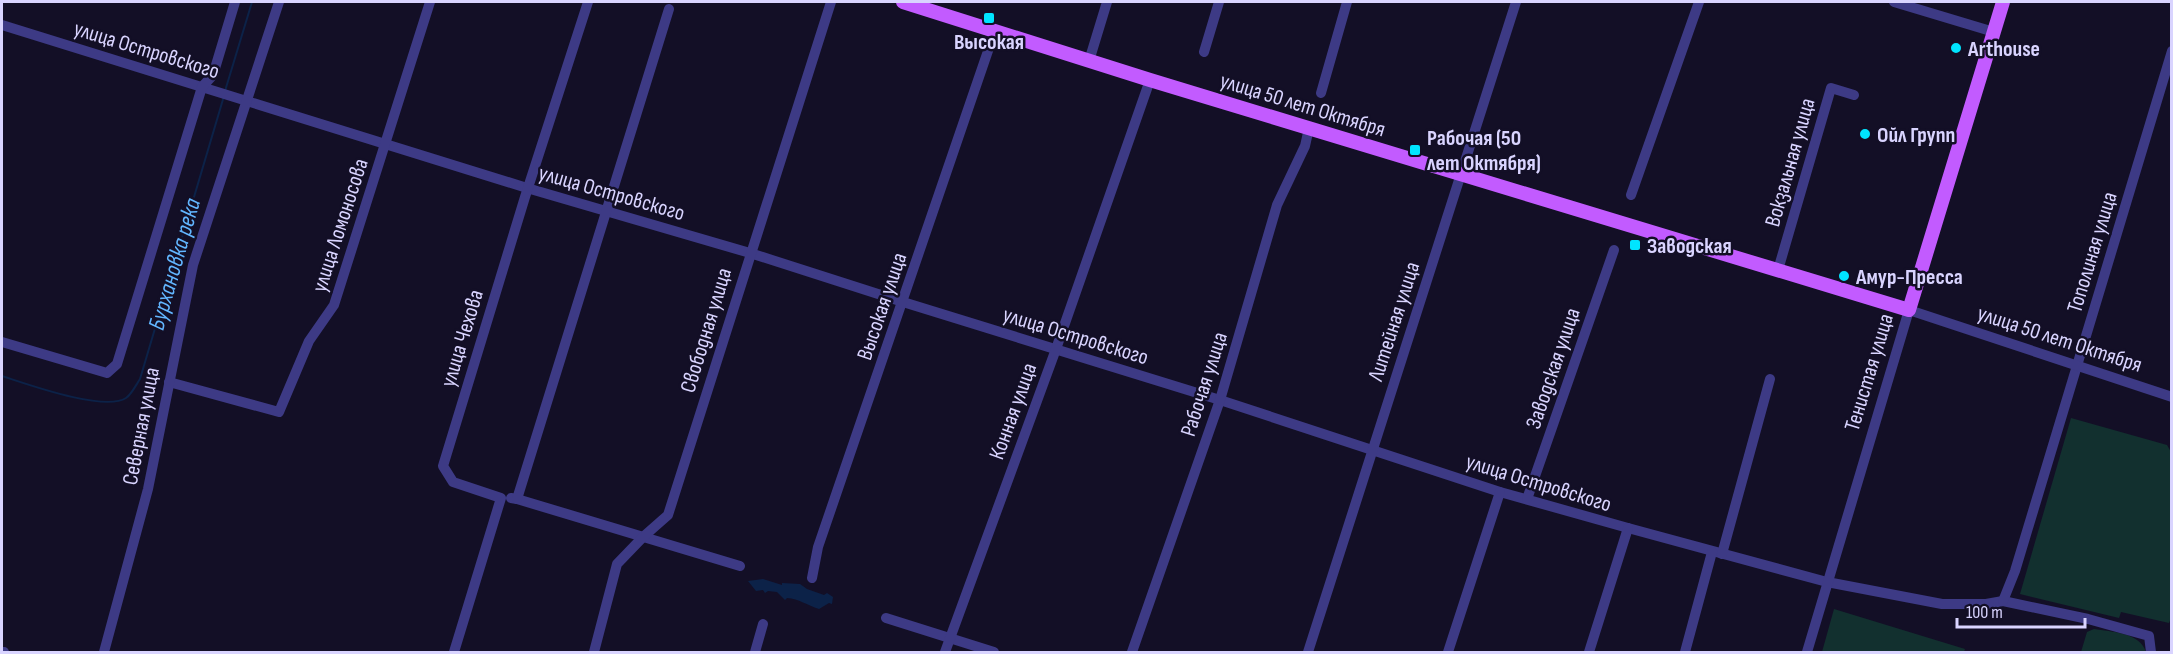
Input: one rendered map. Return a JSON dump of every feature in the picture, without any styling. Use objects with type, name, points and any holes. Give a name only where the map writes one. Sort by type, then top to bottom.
[{"type":"main road","name":"улица 50 лет Октября","points":[[903,2],[1150,80],[1909,310]]},
{"type":"main road","name":"Тенистая улица","points":[[1909,310],[2003,2]]},
{"type":"street","points":[[2,342],[107,373],[117,364],[235,2]]},
{"type":"street","name":"Северная улица","points":[[104,652],[148,489],[193,265],[279,2]]},
{"type":"street","name":"улица Ломоносова","points":[[169,382],[279,412],[309,341],[334,306],[430,2]]},
{"type":"street","name":"улица Чехова","points":[[588,2],[527,188],[443,466],[453,482],[501,498],[517,499],[740,566]]},
{"type":"street","name":"Свободная улица","points":[[594,652],[617,564],[668,515],[831,2]]},
{"type":"street","points":[[1089,61],[1107,2]]},
{"type":"street","points":[[1204,52],[1219,2]]},
{"type":"street","points":[[1322,93],[1347,2]]},
{"type":"street","name":"Литейная улица","points":[[1308,652],[1371,449],[1462,175],[1516,2]]},
{"type":"street","points":[[1631,195],[1699,2]]},
{"type":"street","points":[[1894,2],[1994,32]]},
{"type":"street","points":[[517,499],[669,9]]},
{"type":"street","name":"улица Островского","points":[[2,25],[527,188],[750,253],[1220,400],[1500,492],[1827,582],[1942,604],[1986,604],[2003,601],[2088,619],[2149,636],[2151,652]]},
{"type":"street","name":"Высокая улица","points":[[812,578],[818,547],[989,48]]},
{"type":"street","name":"Тополиная улица","points":[[2003,601],[2172,51]]},
{"type":"street","name":"Конная улица","points":[[945,652],[1056,349],[1150,80]]},
{"type":"street","name":"Вокзальная улица","points":[[1778,270],[1831,88],[1854,95]]},
{"type":"street","name":"Рабочая улица","points":[[1132,652],[1220,400],[1277,205],[1305,146],[1310,128]]},
{"type":"street","name":"Заводская улица","points":[[1527,499],[1614,250]]},
{"type":"street","name":"улица 50 лет Октября","points":[[1909,310],[2172,397]]},
{"type":"street","name":"Тенистая улица","points":[[1807,652],[1909,310]]},
{"type":"street","points":[[1685,652],[1770,379]]},
{"type":"street","points":[[1448,652],[1500,492]]},
{"type":"street","points":[[454,652],[501,498]]},
{"type":"street","points":[[1588,652],[1628,528]]},
{"type":"street","points":[[886,618],[949,640],[994,652]]},
{"type":"street","points":[[755,652],[763,624]]},
{"type":"green space","points":[[2071,418],[2167,445],[2171,452],[2172,615],[2169,623],[2121,612],[2119,618],[2020,594]]},
{"type":"green space","points":[[1834,609],[1965,649],[1964,652],[1822,652]]},
{"type":"green space","points":[[2094,629],[2124,634],[2138,640],[2146,652],[2081,652],[2087,632]]},
{"type":"water","points":[[763,579],[782,585],[782,583],[800,584],[824,595],[827,593],[833,597],[832,604],[829,603],[819,609],[795,600],[787,598],[785,600],[777,592],[756,591],[748,581]]},
{"type":"waterway","name":"Бурхановка река","points":[[225,91],[252,2]]},
{"type":"waterway","name":"Бурхановка река","points":[[2,376],[65,395],[101,402],[115,401],[130,395],[140,379],[224,96]]},
{"type":"place","name":"Высокая","points":[[989,18]]},
{"type":"place","name":"Arthouse","points":[[1956,48]]},
{"type":"place","name":"Ойл Групп","points":[[1865,134]]},
{"type":"place","name":"Рабочая (50 лет Октября)","points":[[1415,150]]},
{"type":"place","name":"Заводская","points":[[1635,245]]},
{"type":"place","name":"Амур-Пресса","points":[[1844,276]]}]
